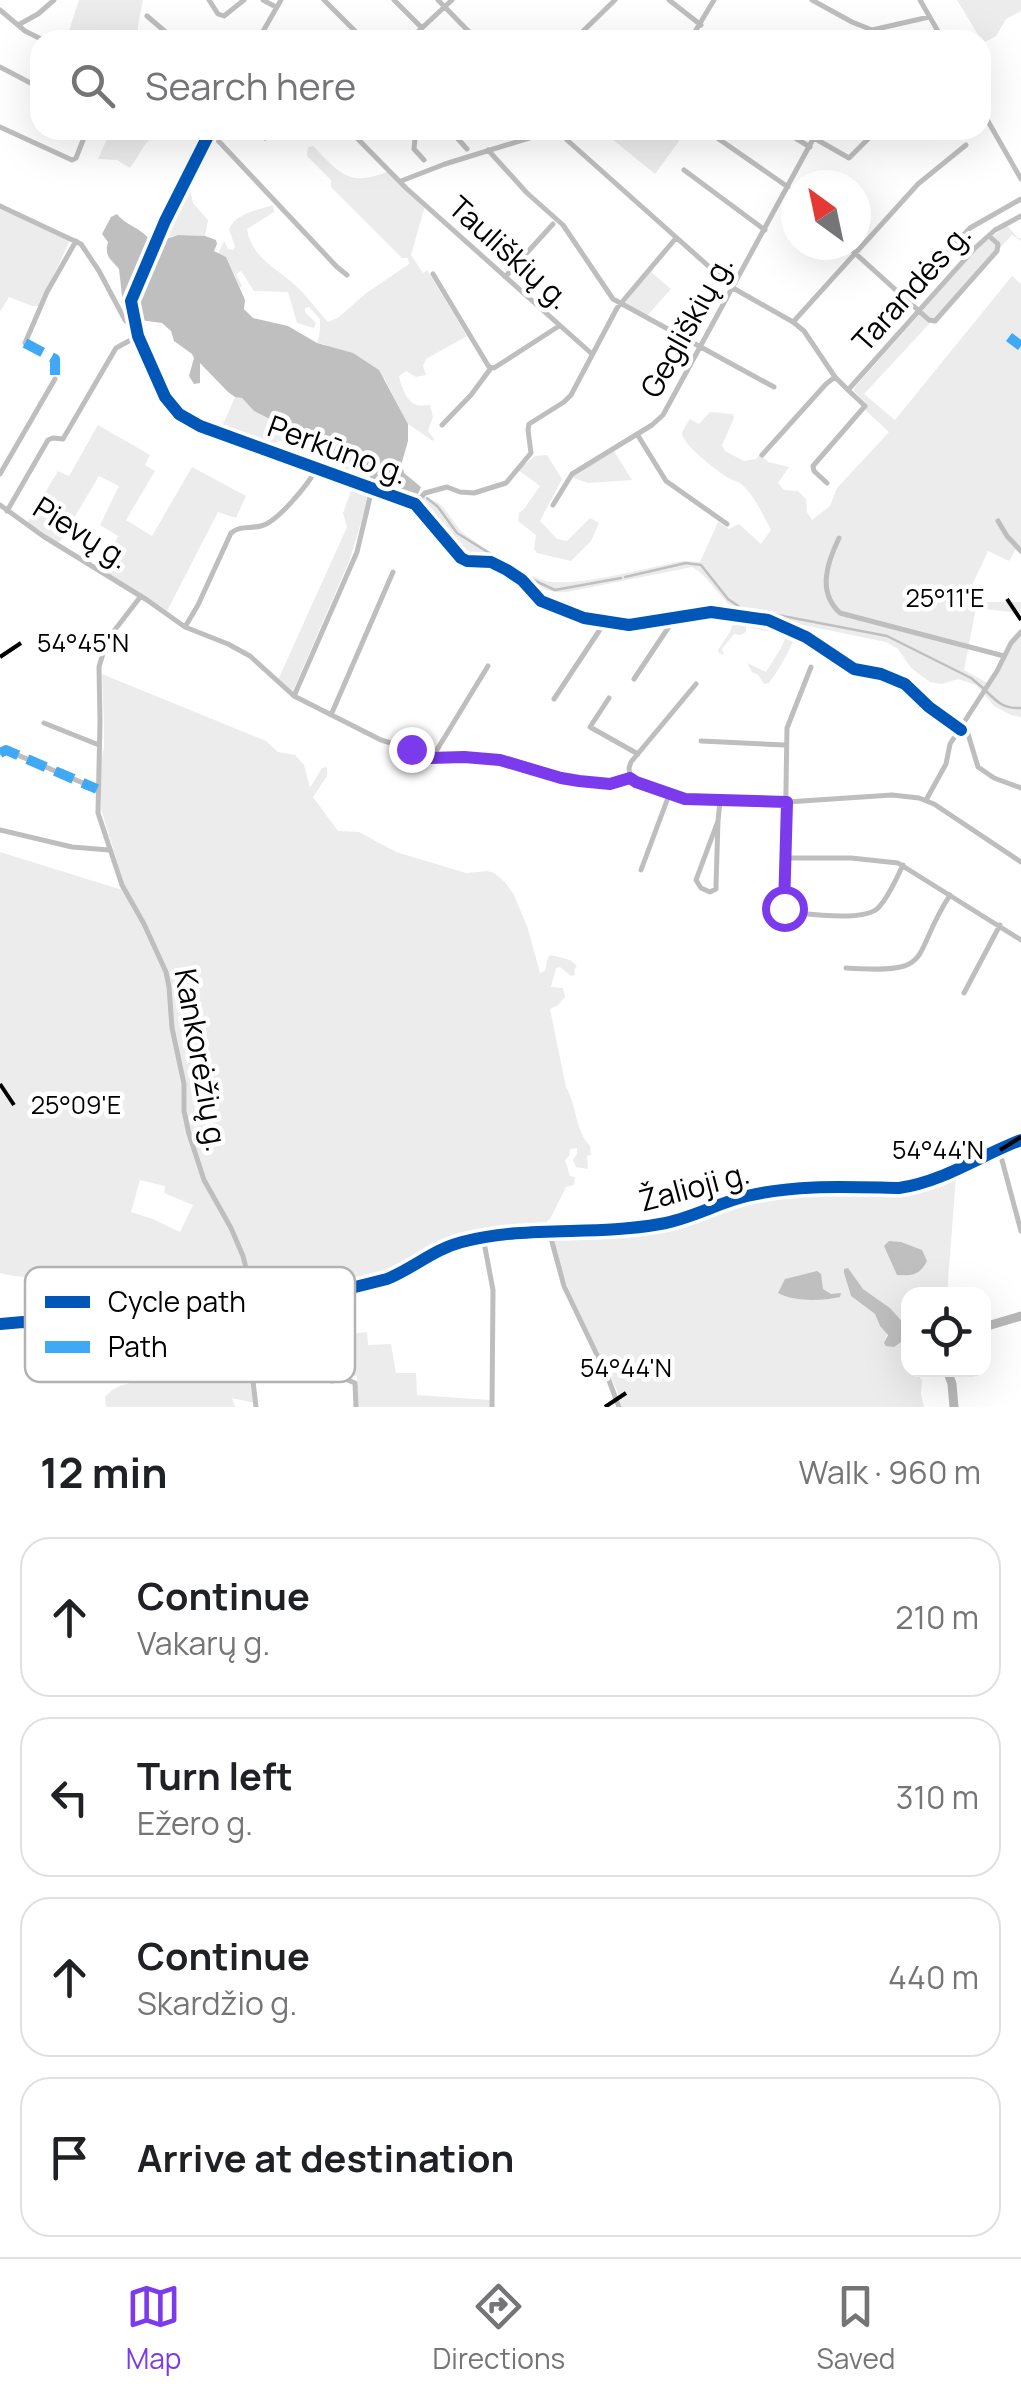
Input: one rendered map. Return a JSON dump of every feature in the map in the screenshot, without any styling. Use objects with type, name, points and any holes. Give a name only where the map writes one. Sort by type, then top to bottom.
[{"type":"main road","points":[[991,1326],[1021,1316]]},
{"type":"main road","points":[[950,1377],[954,1407]]},
{"type":"street","points":[[18,25],[54,0]]},
{"type":"street","points":[[208,0],[224,16],[244,0]]},
{"type":"street","points":[[263,0],[276,7]]},
{"type":"street","points":[[263,30],[280,0]]},
{"type":"street","points":[[324,0],[354,30]]},
{"type":"street","points":[[394,0],[422,28],[452,0]]},
{"type":"street","points":[[438,0],[467,30]]},
{"type":"street","points":[[584,30],[615,0]]},
{"type":"street","points":[[669,0],[701,25]]},
{"type":"street","points":[[697,30],[714,0]]},
{"type":"street","points":[[812,0],[872,30],[929,17]]},
{"type":"street","points":[[920,0],[936,30]]},
{"type":"street","points":[[0,10],[30,32]]},
{"type":"street","points":[[147,16],[163,30]]},
{"type":"street","points":[[0,67],[30,83]]},
{"type":"street","points":[[0,126],[72,160],[83,140]]},
{"type":"street","points":[[991,126],[1021,179]]},
{"type":"street","name":"Perkūno g.","points":[[206,140],[166,220],[131,308],[138,336],[166,398],[178,414],[200,426],[415,504],[461,558],[491,562],[522,580],[544,603],[584,618],[629,625],[702,612],[758,617],[806,636],[854,669],[905,684],[929,707],[963,727]]},
{"type":"street","points":[[219,140],[347,275]]},
{"type":"street","name":"Tauliškių g.","points":[[359,140],[406,188],[592,354]]},
{"type":"street","points":[[416,140],[414,149],[424,160]]},
{"type":"street","points":[[459,140],[467,149]]},
{"type":"street","points":[[400,180],[522,140]]},
{"type":"street","points":[[567,140],[733,288],[794,322],[851,260]]},
{"type":"street","points":[[721,140],[781,185]]},
{"type":"street","points":[[800,140],[810,146]]},
{"type":"street","name":"Gegliškių g.","points":[[797,170],[813,140]]},
{"type":"street","points":[[818,140],[850,158],[867,140]]},
{"type":"street","points":[[871,237],[918,184],[966,144]]},
{"type":"street","points":[[488,150],[526,193],[562,225],[607,293],[620,304],[774,387]]},
{"type":"street","points":[[684,170],[765,230]]},
{"type":"street","points":[[927,274],[970,228],[1021,199]]},
{"type":"street","name":"Gegliškių g.","points":[[553,505],[572,474],[663,415],[781,200]]},
{"type":"street","points":[[0,206],[76,241],[91,258],[125,320],[134,324]]},
{"type":"street","name":"Tarandės g.","points":[[794,322],[808,334],[848,390],[988,235],[1021,216]]},
{"type":"street","points":[[506,277],[553,224]]},
{"type":"street","points":[[863,260],[928,320],[936,321],[997,252],[998,244],[988,235]]},
{"type":"street","points":[[415,504],[425,493],[447,487],[474,493],[506,484],[531,454],[531,422],[568,400],[620,304],[676,238]]},
{"type":"street","points":[[25,342],[76,241]]},
{"type":"street","points":[[433,274],[490,368]]},
{"type":"street","points":[[442,425],[490,368],[560,326]]},
{"type":"street","points":[[7,511],[48,440],[62,439],[116,348],[138,336]]},
{"type":"street","points":[[0,474],[56,379]]},
{"type":"street","points":[[762,455],[826,384],[838,380]]},
{"type":"street","points":[[828,483],[814,471],[814,464],[865,406],[848,390]]},
{"type":"street","points":[[637,434],[670,485],[727,524]]},
{"type":"street","points":[[185,627],[231,532],[274,520],[317,468]]},
{"type":"street","points":[[294,696],[357,552],[372,488]]},
{"type":"street","name":"Pievų g.","points":[[0,505],[185,627],[250,656],[294,696],[389,744],[425,757],[500,760],[593,783],[610,784],[630,778]]},
{"type":"street","points":[[998,521],[1021,550]]},
{"type":"street","points":[[838,538],[828,562],[826,585],[830,601],[840,613],[1004,656]]},
{"type":"street","points":[[331,715],[394,572]]},
{"type":"street","name":"Kankorėžių g.","points":[[140,596],[107,640],[98,666],[98,813],[122,886],[166,972],[188,1134],[204,1180],[247,1267]]},
{"type":"street","points":[[634,679],[675,618]]},
{"type":"street","points":[[554,699],[605,622]]},
{"type":"street","points":[[926,800],[946,764],[949,747],[1021,632]]},
{"type":"street","points":[[435,758],[488,666]]},
{"type":"street","points":[[811,667],[788,723],[784,908],[790,912],[847,916],[874,912],[903,866]]},
{"type":"street","points":[[696,684],[630,765],[630,778],[636,782],[685,799],[787,802],[907,796],[926,800],[1021,862]]},
{"type":"street","points":[[609,698],[590,727],[638,754]]},
{"type":"street","points":[[44,722],[99,745]]},
{"type":"street","points":[[963,727],[973,744],[980,770],[1021,788]]},
{"type":"street","points":[[701,741],[786,746]]},
{"type":"street","points":[[0,753],[6,750],[97,789]]},
{"type":"street","points":[[641,870],[668,795]]},
{"type":"street","points":[[718,822],[696,880],[710,892],[716,888],[720,800]]},
{"type":"street","points":[[0,830],[109,850]]},
{"type":"street","points":[[785,858],[894,862],[1021,940]]},
{"type":"street","points":[[846,968],[884,970],[915,962],[950,895]]},
{"type":"street","points":[[964,993],[1000,924]]},
{"type":"street","name":"Žalioji g.","points":[[355,1286],[400,1274],[440,1248],[483,1237],[663,1224],[722,1203],[794,1188],[912,1186],[1021,1140]]},
{"type":"street","points":[[999,1149],[1021,1231]]},
{"type":"street","points":[[549,1231],[564,1286],[619,1407]]},
{"type":"street","points":[[483,1237],[493,1295],[492,1407]]},
{"type":"street","name":"Žalioji g.","points":[[0,1324],[25,1322]]},
{"type":"street","name":"Kankorėžių g.","points":[[253,1382],[256,1407]]},
{"type":"street","points":[[351,1382],[357,1386],[356,1407]]},
{"type":"shaded area","points":[[79,0],[143,0],[138,30],[69,30]]},
{"type":"shaded area","points":[[957,0],[1021,0],[1021,11],[1006,19],[996,36],[991,39],[991,30],[975,30]]},
{"type":"shaded area","points":[[107,140],[150,140],[130,168],[117,160],[98,159]]},
{"type":"shaded area","points":[[613,140],[680,140],[655,174]]},
{"type":"shaded area","points":[[313,146],[345,175],[362,178],[387,172],[425,206],[411,255],[423,273],[427,270],[467,336],[426,359],[426,375],[416,377],[406,371],[399,376],[410,400],[417,405],[430,405],[433,417],[428,431],[433,441],[408,424],[384,378],[317,343],[320,319],[309,307],[305,312],[316,323],[314,328],[297,323],[288,292],[254,291],[241,271],[236,274],[240,288],[226,257],[218,254],[224,241],[228,249],[235,247],[229,229],[237,219],[273,205],[274,212],[247,229],[249,239],[259,255],[299,289],[328,322],[409,264],[408,258],[402,258],[331,187],[331,180],[307,156],[308,147]]},
{"type":"shaded area","points":[[188,180],[193,203],[208,220],[205,236],[168,237],[178,213],[178,201]]},
{"type":"shaded area","points":[[0,209],[70,240],[39,306],[9,297],[0,312]]},
{"type":"shaded area","points":[[117,214],[150,241],[134,279],[128,316],[119,269],[109,257],[108,242],[102,234]]},
{"type":"shaded area","points":[[1007,225],[1021,241],[1012,235],[864,394],[895,420],[1012,276],[1021,284],[1021,552],[1016,549],[1009,561],[988,551],[967,596],[986,602],[1021,602],[1021,613],[976,608],[964,670],[989,684],[1021,633],[1021,717],[994,706],[976,685],[958,679],[942,684],[930,682],[886,642],[740,612],[692,567],[567,592],[546,590],[493,561],[462,556],[414,502],[372,486],[350,559],[292,693],[278,680],[347,527],[343,513],[355,480],[325,467],[307,447],[296,442],[278,441],[270,447],[221,429],[235,397],[269,419],[310,433],[372,479],[437,502],[470,538],[542,580],[581,581],[683,561],[700,562],[718,522],[729,529],[739,524],[761,544],[771,530],[746,489],[716,469],[683,438],[690,419],[699,424],[710,412],[733,414],[722,445],[725,451],[744,461],[760,454],[768,462],[789,467],[778,483],[784,490],[798,491],[806,499],[812,520],[830,506],[837,488],[889,432],[863,408],[866,403],[854,391],[855,387],[980,246]]},
{"type":"shaded area","points":[[178,235],[216,240],[214,251],[226,257],[245,300],[244,309],[253,318],[288,326],[317,343],[353,353],[379,370],[408,424],[402,462],[404,473],[421,487],[418,494],[372,479],[310,433],[254,411],[242,398],[228,392],[200,363],[200,383],[194,384],[189,376],[192,354],[174,341],[171,331],[162,323],[140,320],[135,309],[157,248],[163,240]]},
{"type":"shaded area","points":[[650,271],[671,289],[646,317],[624,304]]},
{"type":"shaded area","points":[[98,425],[150,455],[145,465],[155,471],[126,520],[152,536],[192,467],[246,496],[236,518],[218,512],[167,611],[102,570],[118,536],[100,525],[119,486],[99,476],[59,543],[27,523],[58,471],[69,476]]},
{"type":"shaded area","points":[[614,451],[632,480],[588,483],[571,477]]},
{"type":"shaded area","points":[[547,455],[562,479],[540,521],[557,539],[567,541],[590,518],[599,523],[591,541],[571,561],[537,553],[536,535],[518,521],[519,513],[540,486],[518,470],[535,456]]},
{"type":"shaded area","points":[[745,619],[773,625],[795,637],[769,683],[764,684],[747,663],[766,672],[787,635],[746,627],[746,632],[734,634],[722,649],[724,655],[719,653],[732,626]]},
{"type":"shaded area","points":[[102,674],[266,741],[278,752],[295,755],[304,765],[310,788],[322,768],[327,767],[327,776],[313,797],[338,831],[359,832],[396,852],[466,873],[494,873],[505,882],[528,929],[540,973],[545,971],[551,955],[577,966],[571,976],[556,968],[551,987],[563,988],[565,997],[550,1009],[566,1087],[591,1155],[587,1156],[588,1169],[576,1167],[573,1160],[577,1148],[570,1149],[565,1160],[570,1176],[575,1177],[574,1185],[566,1187],[550,1219],[529,1228],[494,1229],[450,1239],[430,1247],[398,1269],[355,1282],[355,1267],[25,1267],[25,1277],[0,1273],[0,852],[119,889],[125,887],[101,809],[100,765],[104,747]],"holes":[[[140,1180],[165,1186],[164,1193],[193,1205],[180,1232],[131,1212]]]},
{"type":"shaded area","points":[[949,1175],[956,1177],[948,1287],[901,1287],[901,1320],[850,1273],[844,1273],[851,1296],[875,1314],[887,1333],[885,1340],[894,1347],[901,1342],[901,1377],[922,1380],[924,1407],[622,1407],[568,1287],[555,1247],[555,1234],[632,1232],[673,1226],[745,1200],[776,1194],[912,1189]]},
{"type":"shaded area","points":[[889,1241],[922,1250],[927,1261],[924,1266],[915,1274],[897,1275],[884,1246]]},
{"type":"shaded area","points":[[848,1268],[863,1289],[901,1320],[901,1342],[894,1347],[884,1343],[888,1335],[875,1314],[851,1296],[844,1269]]},
{"type":"shaded area","points":[[817,1271],[823,1289],[831,1294],[841,1293],[840,1297],[808,1300],[778,1293],[785,1279]]},
{"type":"shaded area","points":[[367,1332],[368,1345],[391,1344],[396,1373],[416,1373],[417,1395],[490,1400],[490,1407],[358,1407],[355,1334]]},
{"type":"shaded area","points":[[254,1382],[254,1403],[232,1398],[235,1407],[106,1407],[105,1397],[128,1384]]},
{"type":"waterway","points":[[427,498],[457,533],[526,576]]},
{"type":"waterway","points":[[625,577],[686,563],[701,565],[728,599],[741,608],[887,636],[971,678],[983,688]]},
{"type":"waterway","points":[[529,578],[555,590],[621,578]]},
{"type":"waterway","points":[[987,692],[1002,704],[1021,708]]},
{"type":"marked path","points":[[1009,337],[1021,346]]},
{"type":"marked path","points":[[25,343],[55,359],[55,379]]},
{"type":"marked path","points":[[0,753],[6,750],[97,789]]},
{"type":"cycle path","points":[[206,140],[131,301],[138,336],[165,397],[179,414],[200,426],[415,504],[461,558],[491,562],[507,570],[541,601],[584,618],[629,625],[711,612],[768,620],[806,637],[854,669],[905,684],[961,730]]},
{"type":"cycle path","points":[[355,1287],[387,1279],[442,1249],[486,1237],[660,1224],[766,1192],[915,1185],[1021,1140]]},
{"type":"cycle path","points":[[0,1324],[25,1322]]},
{"type":"route","points":[[411,749],[430,758],[500,760],[579,781],[610,784],[630,778],[685,799],[787,802],[784,908]]}]
